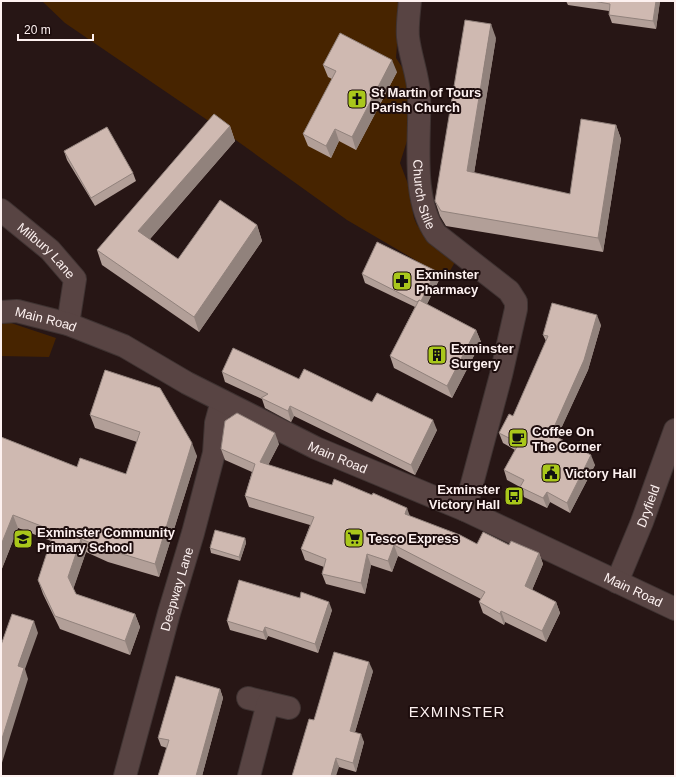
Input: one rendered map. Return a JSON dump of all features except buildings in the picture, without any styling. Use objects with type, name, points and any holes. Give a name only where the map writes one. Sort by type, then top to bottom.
[{"type":"street","name":"Church Stile","points":[[410,1],[408,38],[418,92],[421,190],[423,208],[430,225],[436,234],[509,291],[516,302],[516,309],[501,375],[465,510]]},
{"type":"street","name":"Milbury Lane","points":[[1,210],[50,250],[74,279],[68,324]]},
{"type":"street","name":"Main Road","points":[[1,312],[17,311],[68,324],[124,346],[187,383],[316,448],[465,510],[675,609]]},
{"type":"street","name":"Deepway Lane","points":[[125,776],[197,519],[214,452],[216,423],[222,401]]},
{"type":"street","name":"Dryfield","points":[[617,582],[642,522],[675,430]]},
{"type":"street","points":[[249,776],[268,703]]},
{"type":"shaded area","points":[[42,1],[395,1],[400,4],[396,58],[406,73],[412,125],[400,163],[408,184],[414,218],[417,225],[455,262],[446,278],[347,220],[219,128],[65,23]]},
{"type":"shaded area","points":[[5,321],[56,338],[49,357],[1,356],[1,322]]},
{"type":"place","name":"St Martin of Tours Parish Church","points":[[357,99]]},
{"type":"place","name":"Exminster Pharmacy","points":[[402,281]]},
{"type":"place","name":"Exminster Surgery","points":[[437,355]]},
{"type":"place","name":"Coffee On The Corner","points":[[518,438]]},
{"type":"place","name":"Victory Hall","points":[[551,473]]},
{"type":"place","name":"Exminster Victory Hall","points":[[514,496]]},
{"type":"place","name":"Tesco Express","points":[[354,538]]},
{"type":"place","name":"Exminster Community Primary School","points":[[23,539]]},
{"type":"district","name":"EXMINSTER","points":[[457,712]]}]
